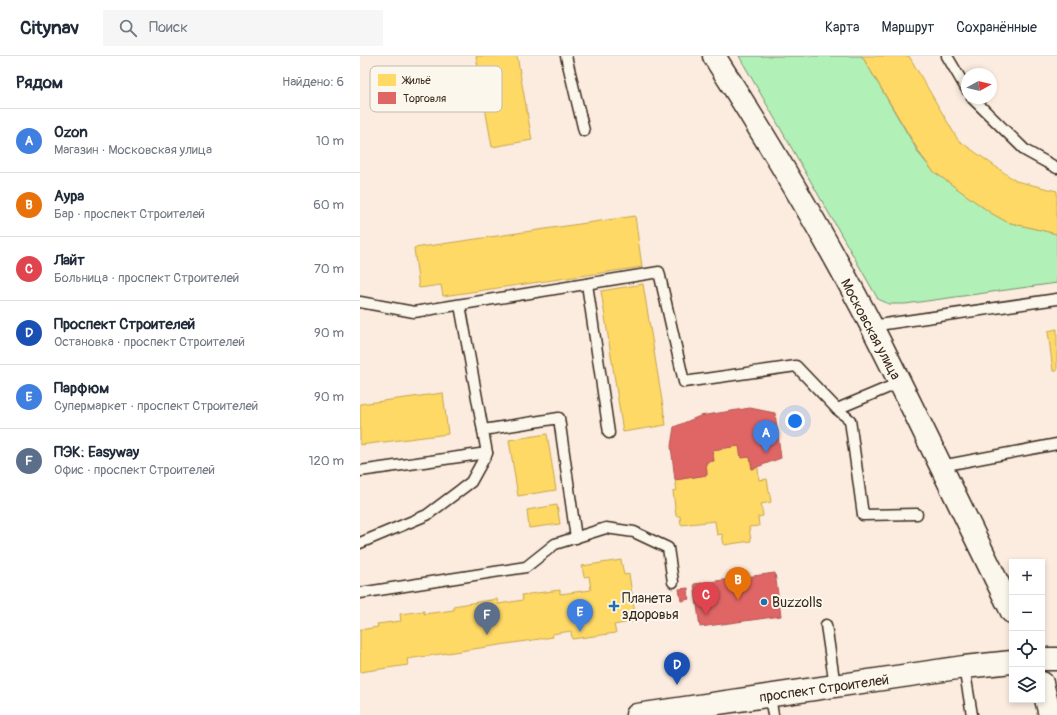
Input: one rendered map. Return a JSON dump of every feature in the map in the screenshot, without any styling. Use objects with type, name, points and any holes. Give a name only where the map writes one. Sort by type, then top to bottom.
[{"type":"main road","name":"Московская улица","points":[[714,56],[776,154],[871,326],[1009,606]]},
{"type":"main road","points":[[1045,659],[1057,658]]},
{"type":"main road","name":"проспект Строителей","points":[[637,715],[772,705],[835,686],[964,667],[1009,662]]},
{"type":"main road","points":[[1045,674],[1057,693]]},
{"type":"main road","points":[[1045,695],[1050,715]]},
{"type":"lane","points":[[566,56],[584,131]]},
{"type":"lane","points":[[947,56],[961,80]]},
{"type":"lane","points":[[978,104],[1026,151],[1057,168]]},
{"type":"lane","points":[[360,302],[414,312],[659,272],[684,382],[796,366],[837,409],[850,420],[864,515],[917,514]]},
{"type":"lane","points":[[587,284],[609,433]]},
{"type":"lane","points":[[871,326],[1057,299]]},
{"type":"lane","points":[[360,543],[427,515],[470,482],[487,453],[460,305]]},
{"type":"lane","points":[[837,409],[900,383]]},
{"type":"lane","points":[[484,430],[559,418],[576,538]]},
{"type":"lane","points":[[941,466],[1057,444]]},
{"type":"lane","points":[[360,472],[487,453]]},
{"type":"lane","points":[[360,593],[526,567],[556,544],[606,528],[634,532],[668,548],[673,582]]},
{"type":"lane","points":[[826,625],[835,686]]},
{"type":"lane","points":[[964,667],[972,715]]},
{"type":"green space","points":[[739,56],[862,56],[920,155],[933,171],[991,213],[1007,222],[1057,234],[1057,283],[905,304],[889,304],[878,299]]},
{"type":"building: Жильё","points":[[476,56],[517,56],[532,140],[492,147],[486,112],[502,112],[502,66],[478,66]]},
{"type":"building: Жильё","points":[[862,56],[909,56],[958,140],[1016,181],[1057,191],[1057,234],[1007,222],[991,213],[933,171],[921,155]]},
{"type":"building: Жильё","points":[[635,216],[642,267],[443,296],[441,285],[419,288],[414,248]]},
{"type":"building: Жильё","points":[[643,284],[666,425],[623,432],[601,291]]},
{"type":"building: Жильё","points":[[1057,329],[1057,371],[1053,371],[1048,331]]},
{"type":"building: Жильё","points":[[443,393],[448,434],[360,445],[360,404]]},
{"type":"building: Жильё","points":[[547,434],[556,490],[518,496],[509,440]]},
{"type":"building: Жильё","points":[[739,446],[741,458],[750,457],[752,469],[758,468],[759,480],[767,479],[771,502],[761,504],[763,516],[758,517],[759,526],[749,527],[751,541],[724,545],[722,534],[717,535],[715,521],[681,525],[680,516],[676,516],[673,491],[677,490],[675,480],[707,475],[706,462],[714,461],[712,450]]},
{"type":"building: Жильё","points":[[557,505],[560,524],[529,528],[527,510]]},
{"type":"building: Жильё","points":[[621,560],[624,575],[629,574],[636,621],[614,625],[616,633],[572,639],[571,631],[552,634],[553,637],[407,659],[408,665],[360,672],[360,630],[378,627],[377,624],[401,621],[400,614],[424,611],[424,614],[454,610],[453,606],[497,599],[498,604],[523,600],[522,595],[560,590],[560,594],[591,590],[589,576],[584,577],[582,566]]},
{"type":"building: Торговля","points":[[750,408],[775,413],[781,458],[752,469],[750,457],[741,458],[739,446],[712,450],[714,461],[706,462],[707,475],[675,480],[671,446],[674,427],[700,416]]},
{"type":"building: Торговля","points":[[775,573],[781,616],[700,627],[694,584]]},
{"type":"building: Торговля","points":[[688,588],[689,599],[681,601],[679,589]]},
{"type":"place","name":"Ozon","points":[[766,453]]},
{"type":"place","name":"Аура","points":[[738,600]]},
{"type":"place","name":"Buzzolls","points":[[764,602]]},
{"type":"place","name":"Планета здоровья","points":[[614,606]]},
{"type":"place","name":"Лайт","points":[[706,615]]},
{"type":"place","name":"Парфюм","points":[[580,632]]},
{"type":"place","name":"ПЭК: Easyway","points":[[487,635]]},
{"type":"place","name":"Проспект Строителей","points":[[677,685]]}]
